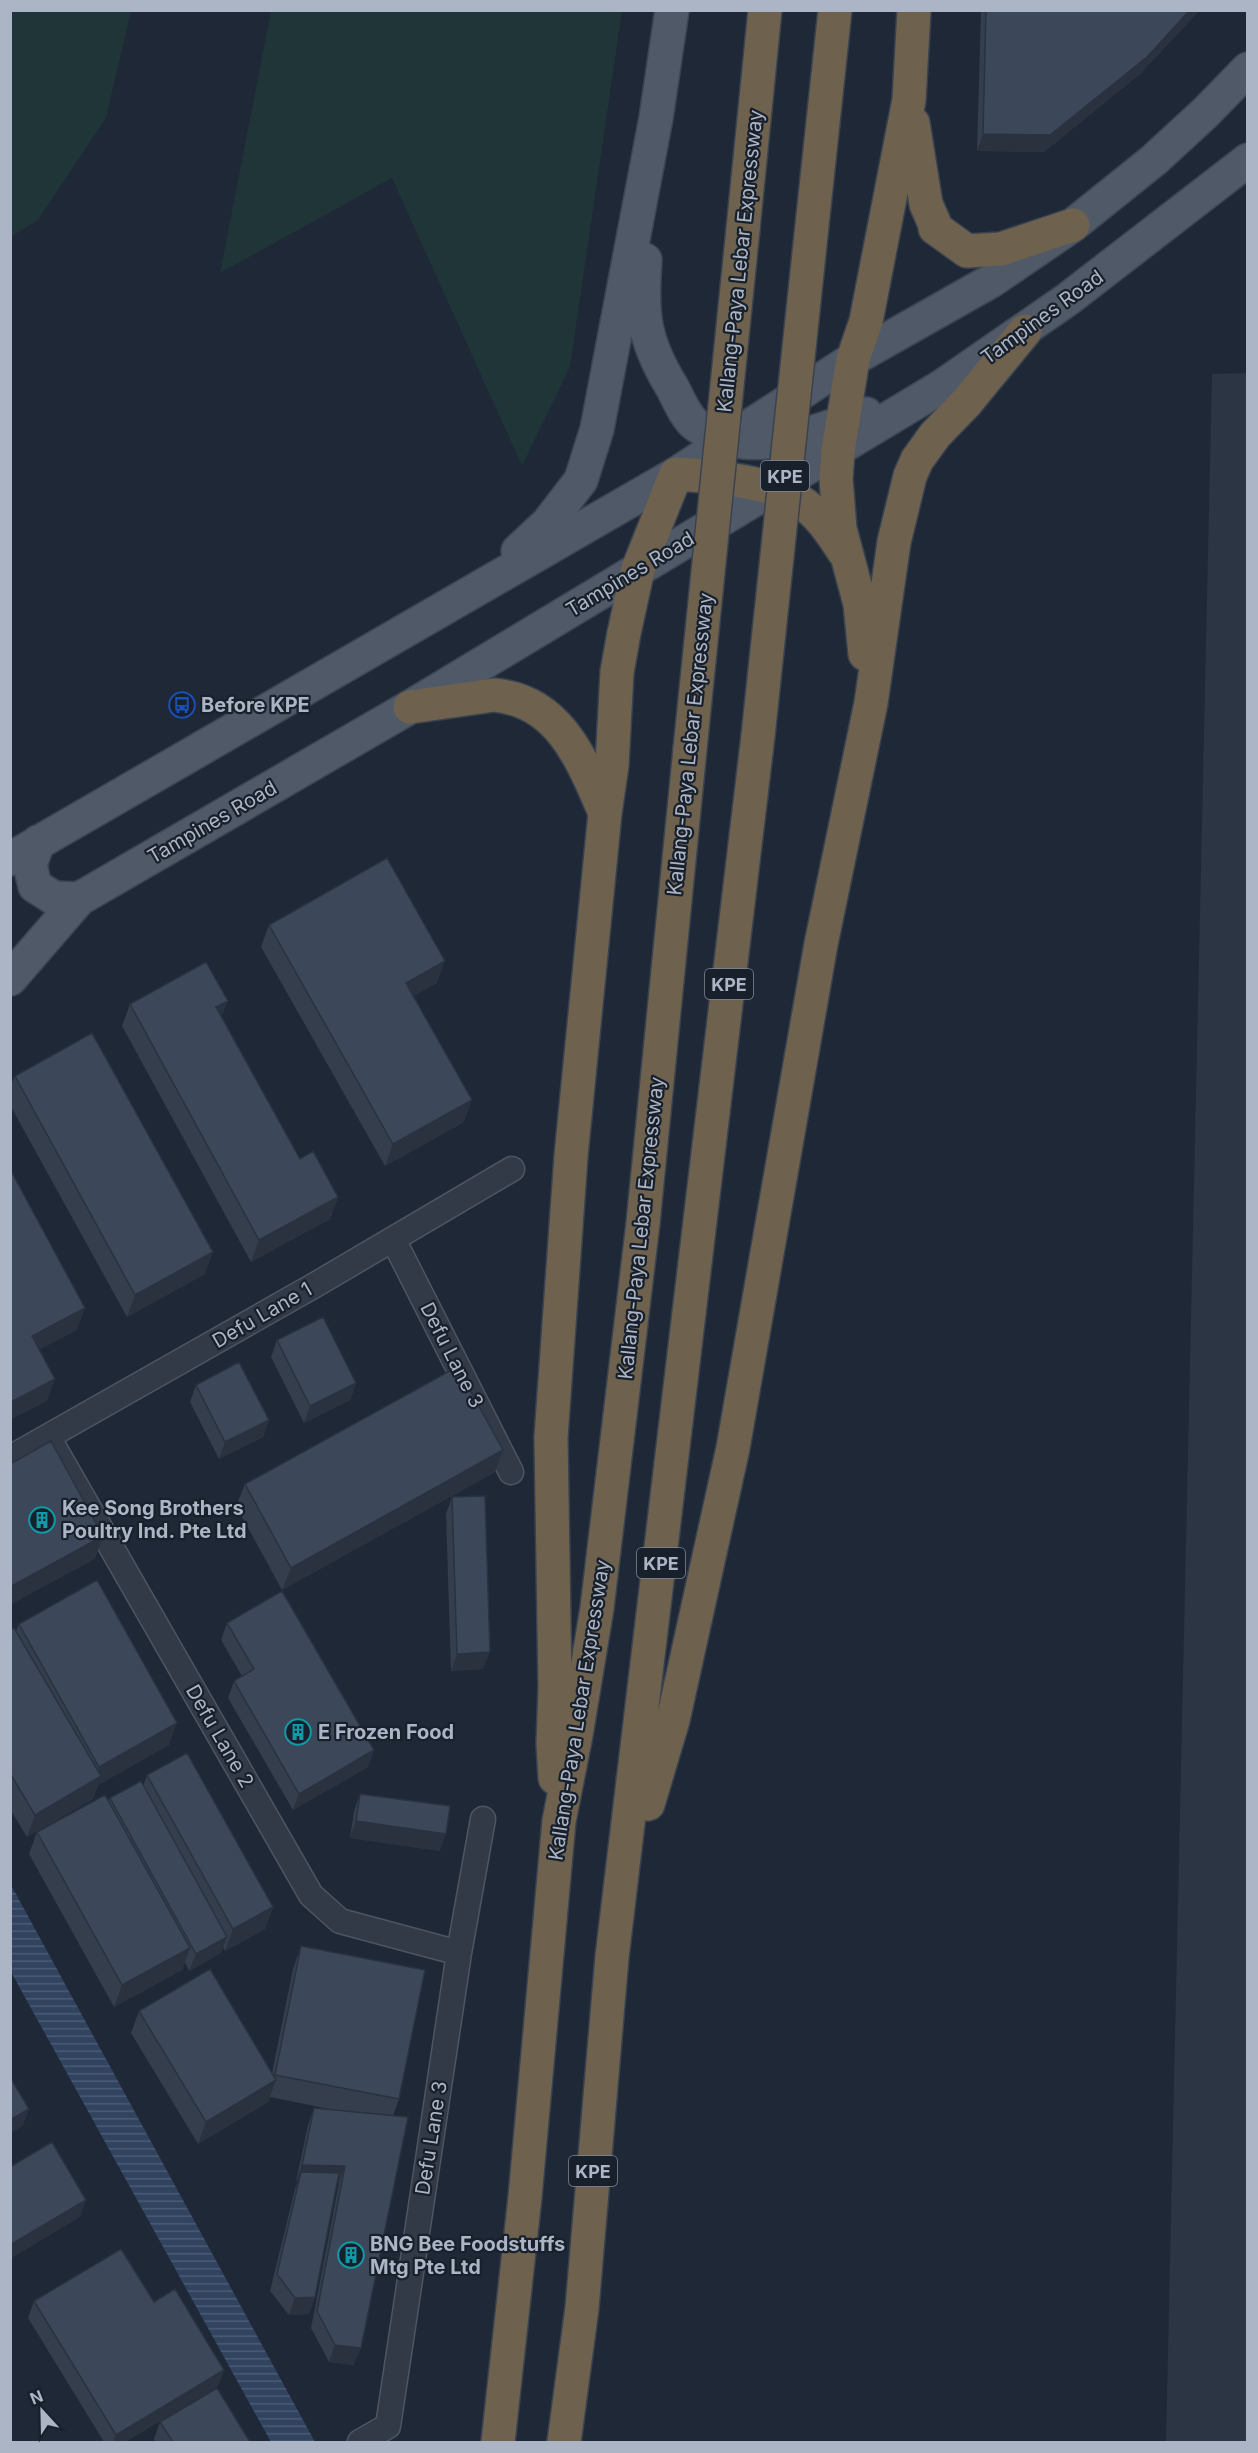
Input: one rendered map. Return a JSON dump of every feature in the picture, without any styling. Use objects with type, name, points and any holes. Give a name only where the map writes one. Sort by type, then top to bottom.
[{"type":"highway","name":"Kallang-Paya Lebar Expressway","points":[[498,2442],[525,2197],[558,1821],[576,1735],[597,1608],[643,1223],[765,10]]},
{"type":"highway","name":"KPE","points":[[564,2442],[582,2308],[604,2034],[758,736],[835,10]]},
{"type":"highway","points":[[871,703],[860,604],[844,552],[836,479],[840,437],[853,359],[867,321],[909,100],[914,10]]},
{"type":"highway","points":[[909,100],[926,204],[935,228],[967,251],[1001,249],[1073,225]]},
{"type":"highway","points":[[621,1893],[673,1720],[733,1448],[821,944],[871,703],[894,542],[910,476],[917,460],[935,435],[966,403],[1025,331]]},
{"type":"highway","points":[[558,1821],[553,1744],[555,1688],[551,1437],[572,1156],[604,813],[612,765],[617,672],[638,569],[676,474],[737,480],[792,496],[825,523],[844,552]]},
{"type":"highway","points":[[410,707],[494,694],[504,695],[532,705],[561,729],[584,764],[604,813]]},
{"type":"main road","points":[[484,584],[548,523],[581,480],[597,429],[656,118],[672,10]]},
{"type":"main road","points":[[79,899],[54,898],[34,886],[24,850],[676,474],[853,359],[991,281],[1073,225],[1154,160],[1248,69]]},
{"type":"main road","points":[[656,118],[642,301],[648,338],[660,368],[694,424],[728,440],[757,443],[798,437],[840,437]]},
{"type":"main road","name":"Tampines Road","points":[[10,979],[79,899],[410,707],[770,489],[840,437],[925,389],[941,387],[1025,331],[1248,160]]},
{"type":"street","name":"Defu Lane 1","points":[[10,1458],[512,1169]]},
{"type":"street","name":"Defu Lane 3","points":[[393,1239],[511,1472]]},
{"type":"street","name":"Defu Lane 2","points":[[48,1437],[311,1895],[340,1921],[459,1953]]},
{"type":"street","name":"Defu Lane 3","points":[[360,2442],[388,2426],[459,1953],[483,1819]]},
{"type":"shaded area","points":[[1247,373],[1248,2442],[1166,2442],[1212,374]]},
{"type":"green space","points":[[11,10],[131,11],[106,118],[38,220],[11,237]]},
{"type":"green space","points":[[271,11],[622,11],[570,367],[522,466],[392,178],[220,273]]},
{"type":"water","points":[[11,1885],[315,2442],[271,2442],[11,1972]]},
{"type":"building","points":[[986,10],[1190,10],[1147,57],[1050,135],[983,134]]},
{"type":"building","points":[[387,858],[445,961],[406,983],[472,1100],[393,1144],[269,925]]},
{"type":"building","points":[[206,962],[228,1001],[216,1007],[300,1159],[313,1151],[338,1197],[259,1240],[130,1004]]},
{"type":"building","points":[[92,1033],[213,1252],[135,1295],[15,1076]]},
{"type":"building","points":[[10,1169],[85,1308],[32,1336],[55,1379],[11,1402]]},
{"type":"building","points":[[323,1317],[356,1383],[310,1406],[277,1340]]},
{"type":"building","points":[[239,1362],[269,1420],[225,1442],[196,1385]]},
{"type":"building","points":[[457,1367],[503,1450],[291,1568],[245,1484]]},
{"type":"building","name":"Kee Song Brothers Poultry Ind. Pte Ltd","points":[[51,1441],[103,1536],[10,1587],[10,1464]]},
{"type":"building","points":[[485,1496],[490,1652],[457,1654],[452,1497]]},
{"type":"building","points":[[97,1580],[177,1723],[99,1767],[19,1624]]},
{"type":"building","name":"E Frozen Food","points":[[282,1591],[374,1750],[299,1794],[234,1681],[254,1669],[227,1623]]},
{"type":"building","points":[[14,1628],[101,1776],[35,1815],[10,1773],[10,1630]]},
{"type":"building","points":[[187,1753],[273,1907],[233,1929],[147,1775]]},
{"type":"building","points":[[141,1781],[227,1937],[196,1954],[110,1798]]},
{"type":"building","points":[[360,1794],[450,1806],[446,1834],[356,1821]]},
{"type":"building","points":[[105,1795],[190,1948],[122,1985],[37,1832]]},
{"type":"building","points":[[301,1946],[425,1970],[399,2099],[275,2075]]},
{"type":"building","points":[[210,1969],[276,2080],[206,2122],[139,2011]]},
{"type":"building","points":[[10,2077],[29,2109],[10,2120]]},
{"type":"building","name":"BNG Bee Foodstuffs Mtg Pte Ltd","points":[[314,2108],[408,2117],[361,2348],[335,2345],[317,2311],[345,2166],[302,2165]]},
{"type":"building","points":[[52,2142],[86,2200],[10,2245],[10,2167]]},
{"type":"building","points":[[301,2172],[339,2173],[315,2297],[295,2298],[277,2274]]},
{"type":"building","points":[[121,2249],[154,2302],[175,2289],[224,2370],[116,2435],[34,2301]]},
{"type":"building","points":[[217,2388],[250,2442],[173,2442],[160,2422]]},
{"type":"place","name":"Before KPE","points":[[182,705]]},
{"type":"place","name":"Kee Song Brothers Poultry Ind. Pte Ltd","points":[[42,1520]]},
{"type":"place","name":"E Frozen Food","points":[[298,1732]]},
{"type":"place","name":"BNG Bee Foodstuffs Mtg Pte Ltd","points":[[351,2255]]}]
